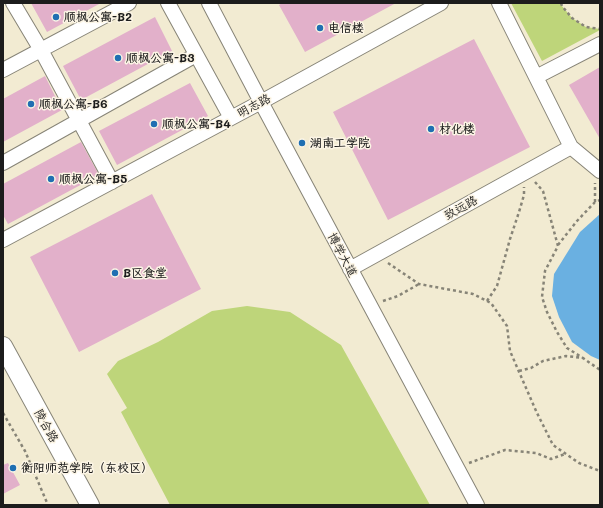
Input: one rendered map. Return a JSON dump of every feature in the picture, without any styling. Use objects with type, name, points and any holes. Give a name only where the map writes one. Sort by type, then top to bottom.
[{"type":"street","points":[[13,3],[41,50],[112,182]]},
{"type":"street","points":[[3,70],[129,3]]},
{"type":"street","points":[[168,3],[231,118]]},
{"type":"street","name":"博学大道","points":[[209,3],[477,505]]},
{"type":"street","name":"明志路","points":[[3,240],[261,102],[441,3]]},
{"type":"street","points":[[499,3],[571,147],[600,171]]},
{"type":"street","points":[[536,77],[600,44]]},
{"type":"street","points":[[3,163],[196,55]]},
{"type":"street","name":"致远路","points":[[350,269],[571,147]]},
{"type":"street","name":"陵合路","points":[[3,346],[90,505]]},
{"type":"street","name":"陵合路","points":[[3,370],[77,505]]},
{"type":"path","points":[[561,3],[572,18],[586,27],[600,29]]},
{"type":"path","points":[[524,173],[543,191],[558,246]]},
{"type":"path","points":[[487,301],[497,286],[524,195],[524,173]]},
{"type":"path","points":[[600,200],[595,202],[576,221],[558,246],[545,271],[542,296],[547,312],[567,348],[600,370]]},
{"type":"path","points":[[376,254],[419,284],[473,294],[491,303],[507,326],[510,351],[537,413],[553,445],[579,463],[600,472]]},
{"type":"path","points":[[370,306],[398,296],[419,284]]},
{"type":"path","points":[[519,371],[531,368],[543,361],[566,356],[583,358]]},
{"type":"path","points":[[3,413],[24,451],[48,505]]},
{"type":"path","points":[[456,467],[505,450],[536,453],[551,459],[566,454]]},
{"type":"green space","points":[[511,3],[561,3],[572,18],[586,27],[600,30],[542,61]]},
{"type":"green space","points":[[247,306],[290,312],[341,345],[430,505],[170,505],[121,412],[127,408],[107,374],[118,361],[158,342],[212,311]]},
{"type":"water","points":[[600,214],[600,360],[591,356],[572,342],[559,317],[552,296],[554,274],[580,232]]},
{"type":"building","name":"顺枫公寓-B2","points":[[31,3],[101,3],[47,32]]},
{"type":"building","name":"电信楼","points":[[282,3],[396,3],[305,52],[279,5]]},
{"type":"building","name":"顺枫公寓-B3","points":[[155,17],[172,51],[81,100],[63,66]]},
{"type":"building","name":"材化楼","points":[[474,39],[530,147],[388,220],[333,112]]},
{"type":"building","points":[[600,67],[600,139],[569,85]]},
{"type":"building","name":"顺枫公寓-B6","points":[[45,76],[62,110],[3,142],[3,99]]},
{"type":"building","name":"顺枫公寓-B4","points":[[190,83],[208,116],[117,165],[99,131]]},
{"type":"building","name":"顺枫公寓-B5","points":[[81,142],[99,175],[8,224],[3,215],[3,184]]},
{"type":"building","name":"B区食堂","points":[[152,194],[201,289],[79,352],[30,257]]},
{"type":"building","points":[[8,463],[20,485],[3,494],[3,465]]},
{"type":"place","name":"顺枫公寓-B2","points":[[56,17]]},
{"type":"place","name":"电信楼","points":[[320,28]]},
{"type":"place","name":"顺枫公寓-B3","points":[[118,58]]},
{"type":"place","name":"顺枫公寓-B6","points":[[31,104]]},
{"type":"place","name":"顺枫公寓-B4","points":[[154,124]]},
{"type":"place","name":"材化楼","points":[[431,129]]},
{"type":"place","name":"湖南工学院","points":[[302,143]]},
{"type":"place","name":"顺枫公寓-B5","points":[[51,179]]},
{"type":"place","name":"B区食堂","points":[[115,273]]},
{"type":"place","name":"衡阳师范学院（东校区）","points":[[13,468]]}]
